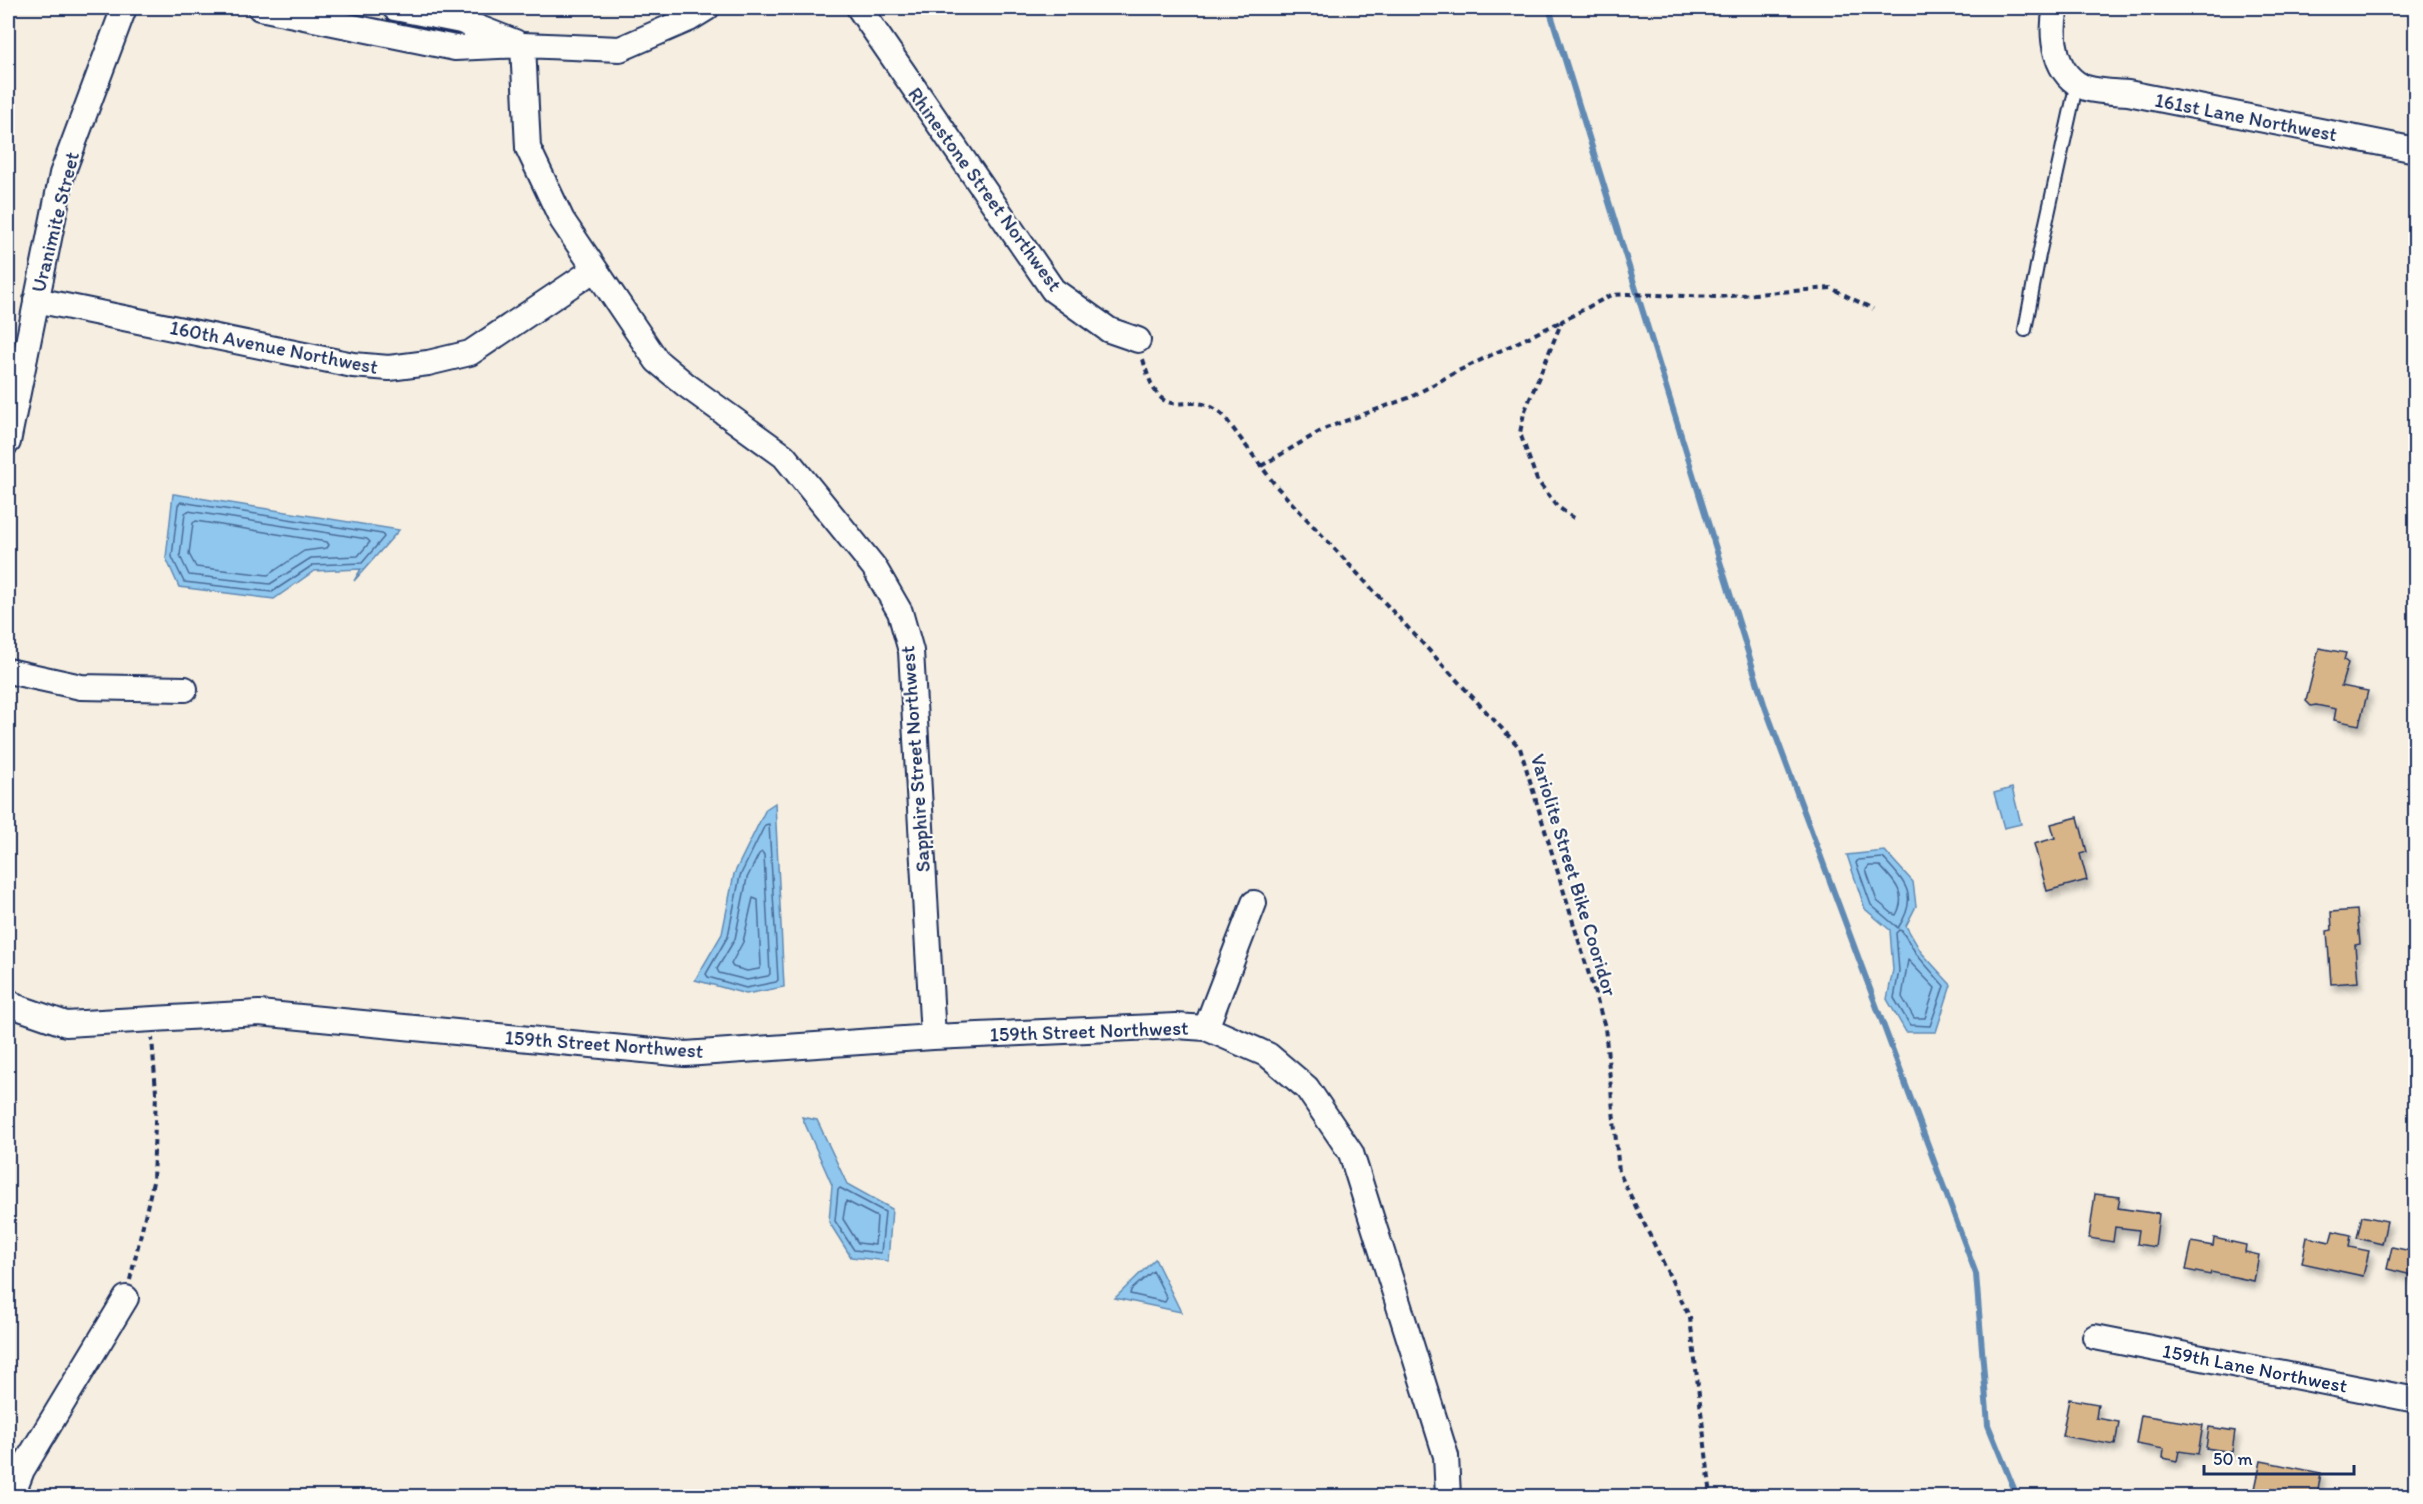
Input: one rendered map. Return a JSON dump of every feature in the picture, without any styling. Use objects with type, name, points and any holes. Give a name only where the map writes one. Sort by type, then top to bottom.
[{"type":"street","name":"Uranimite Street","points":[[8,442],[62,174],[124,8]]},
{"type":"street","points":[[260,8],[455,48],[523,45],[620,49],[689,19],[707,8]]},
{"type":"street","points":[[395,8],[461,21],[523,45]]},
{"type":"street","name":"Rhinestone Street Northwest","points":[[859,8],[1053,290],[1109,330],[1138,340]]},
{"type":"street","points":[[2056,8],[2053,22],[2056,56],[2067,75],[2078,82]]},
{"type":"street","name":"Sapphire Street Northwest","points":[[523,45],[528,148],[562,220],[657,361],[784,456],[874,567],[900,612],[911,651],[933,1037]]},
{"type":"street","name":"161st Lane Northwest","points":[[2078,82],[2085,87],[2128,93],[2415,150]]},
{"type":"street","name":"160th Avenue Northwest","points":[[36,300],[353,365],[389,368],[428,363],[470,353],[595,269]]},
{"type":"street","points":[[8,671],[81,687],[185,689]]},
{"type":"street","points":[[1206,1028],[1254,903]]},
{"type":"street","name":"159th Street Northwest","points":[[8,1001],[14,1006],[66,1024],[259,1013],[685,1054],[933,1037],[1176,1026],[1206,1028],[1268,1055],[1307,1088],[1351,1153],[1446,1456],[1448,1497]]},
{"type":"street","points":[[12,1497],[22,1470],[126,1298]]},
{"type":"street","name":"159th Lane Northwest","points":[[2095,1337],[2415,1400]]},
{"type":"lane","points":[[2025,330],[2039,255],[2078,82]]},
{"type":"path","points":[[1261,466],[1326,428],[1411,397],[1458,371],[1611,295],[1648,293],[1717,297],[1832,288],[1873,309]]},
{"type":"path","points":[[1562,321],[1555,333],[1524,413],[1520,433],[1537,480],[1558,507],[1574,518]]},
{"type":"path","name":"Variolite Street Bike Cooridor","points":[[1138,340],[1149,383],[1159,398],[1172,404],[1198,403],[1213,406],[1223,415],[1276,486],[1520,748],[1605,1028],[1619,1172],[1690,1318],[1711,1497]]},
{"type":"path","points":[[126,1298],[153,1182],[156,1092],[151,1019]]},
{"type":"water","points":[[173,494],[399,530],[354,581],[361,569],[314,571],[274,599],[179,587],[166,558]]},
{"type":"water","points":[[2012,788],[2021,824],[2004,828],[1994,793]]},
{"type":"water","points":[[775,803],[784,987],[746,994],[695,980],[722,934],[734,874],[766,809]]},
{"type":"water","points":[[1885,851],[1913,882],[1916,906],[1906,926],[1921,952],[1951,985],[1936,1032],[1906,1032],[1887,999],[1893,970],[1890,930],[1865,909],[1847,855]]},
{"type":"water","points":[[802,1117],[817,1120],[847,1184],[892,1209],[888,1261],[851,1257],[829,1222],[832,1185]]},
{"type":"water","points":[[1155,1259],[1181,1312],[1115,1298]]},
{"type":"building","points":[[2319,648],[2346,653],[2344,660],[2348,663],[2341,686],[2368,691],[2359,725],[2334,720],[2336,709],[2311,706],[2306,701]]},
{"type":"building","points":[[2078,817],[2087,852],[2080,854],[2087,880],[2047,891],[2034,844],[2055,838],[2051,824]]},
{"type":"building","points":[[2357,910],[2360,944],[2355,945],[2358,982],[2331,984],[2327,931],[2332,930],[2331,912]]},
{"type":"building","points":[[2095,1194],[2120,1197],[2118,1208],[2159,1214],[2155,1247],[2137,1244],[2139,1230],[2115,1227],[2113,1242],[2089,1238]]},
{"type":"building","points":[[2362,1216],[2387,1221],[2382,1244],[2357,1238]]},
{"type":"building","points":[[2333,1231],[2351,1235],[2349,1247],[2369,1251],[2363,1276],[2302,1263],[2307,1237],[2330,1242]]},
{"type":"building","points":[[2214,1238],[2246,1245],[2245,1252],[2259,1255],[2254,1281],[2211,1272],[2210,1275],[2186,1270],[2192,1242],[2213,1246]]},
{"type":"building","points":[[2392,1247],[2416,1252],[2416,1276],[2387,1269]]},
{"type":"building","points":[[2069,1399],[2098,1404],[2096,1418],[2119,1422],[2115,1445],[2062,1436]]},
{"type":"building","points":[[2141,1415],[2203,1425],[2198,1454],[2179,1451],[2177,1461],[2163,1458],[2164,1449],[2136,1444]]},
{"type":"building","points":[[2209,1427],[2235,1431],[2232,1452],[2206,1448]]},
{"type":"building","points":[[2261,1461],[2321,1473],[2317,1496],[2292,1496],[2255,1489]]},
{"type":"waterway","points":[[1549,8],[1764,704],[1976,1274],[1988,1425],[2017,1496]]}]
